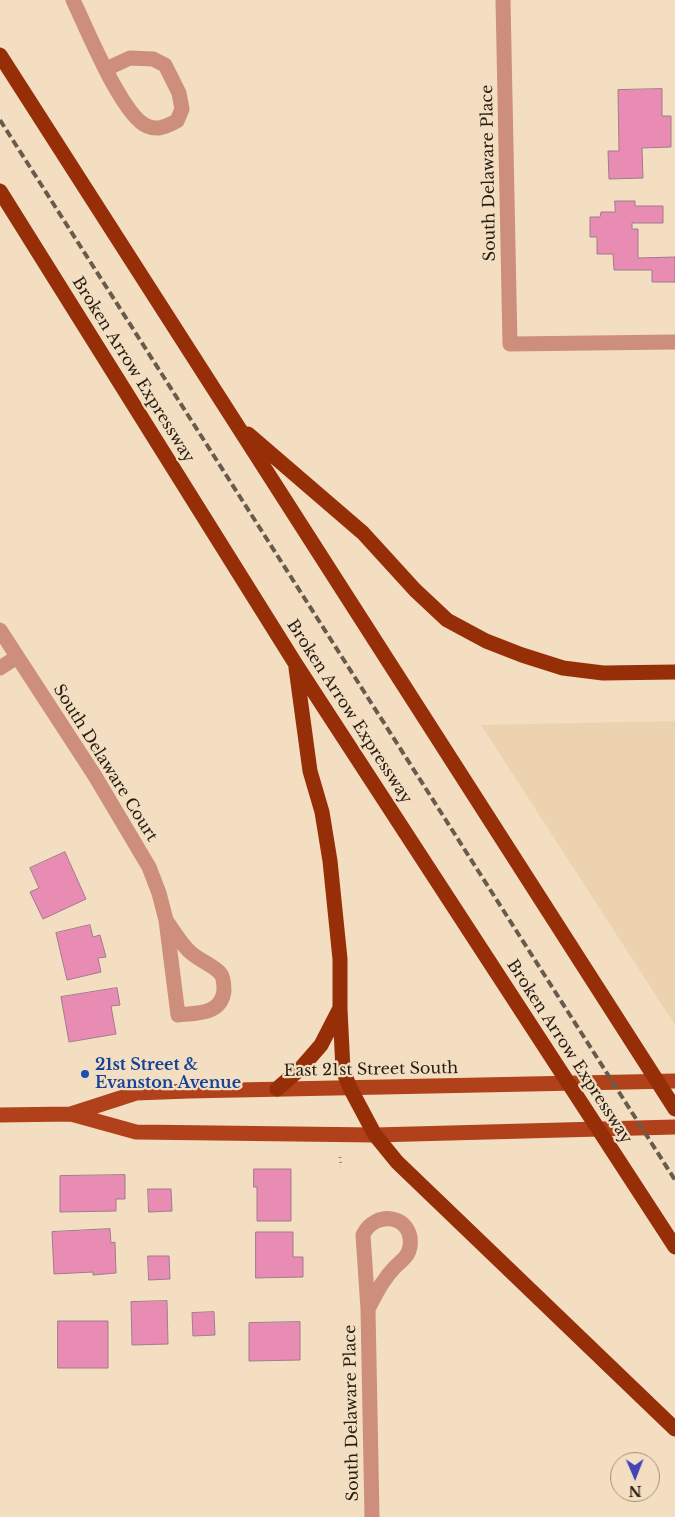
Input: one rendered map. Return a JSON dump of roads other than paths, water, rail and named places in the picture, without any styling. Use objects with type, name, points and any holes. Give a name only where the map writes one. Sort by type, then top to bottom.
[{"type":"highway","points":[[0,55],[675,1109]]},
{"type":"highway","name":"Broken Arrow Expressway","points":[[0,192],[295,663],[675,1247]]},
{"type":"highway","points":[[235,423],[363,533],[415,590],[447,620],[486,641],[563,668],[603,672],[675,672]]},
{"type":"highway","points":[[295,663],[310,771],[322,812],[330,861],[340,959],[343,1070],[350,1088],[375,1135],[397,1162],[675,1429]]},
{"type":"highway","points":[[277,1089],[302,1068],[321,1045],[340,1009]]},
{"type":"main road","name":"East 21st Street South","points":[[0,1116],[71,1114],[136,1093],[675,1081]]},
{"type":"main road","name":"East 21st Street South","points":[[71,1114],[136,1132],[375,1135],[675,1126]]},
{"type":"street","points":[[73,0],[106,69],[136,119],[147,126],[159,129],[177,121],[182,109],[179,93],[165,65],[153,59],[130,58],[106,69]]},
{"type":"street","name":"South Delaware Place","points":[[504,0],[510,344],[675,342]]},
{"type":"street","name":"South Delaware Court","points":[[0,630],[95,776],[149,867],[159,893],[166,920],[178,1015],[206,1013],[218,1006],[223,996],[224,985],[221,974],[187,950],[166,920]]},
{"type":"street","points":[[0,668],[17,657]]},
{"type":"street","name":"South Delaware Place","points":[[368,1309],[386,1276],[408,1254],[411,1237],[408,1229],[402,1223],[393,1219],[373,1222],[367,1227],[363,1235],[368,1309],[372,1517]]},
{"type":"railway","points":[[0,120],[675,1180]]},
{"type":"place","name":"21st Street & Evanston Avenue","points":[[85,1074]]}]
